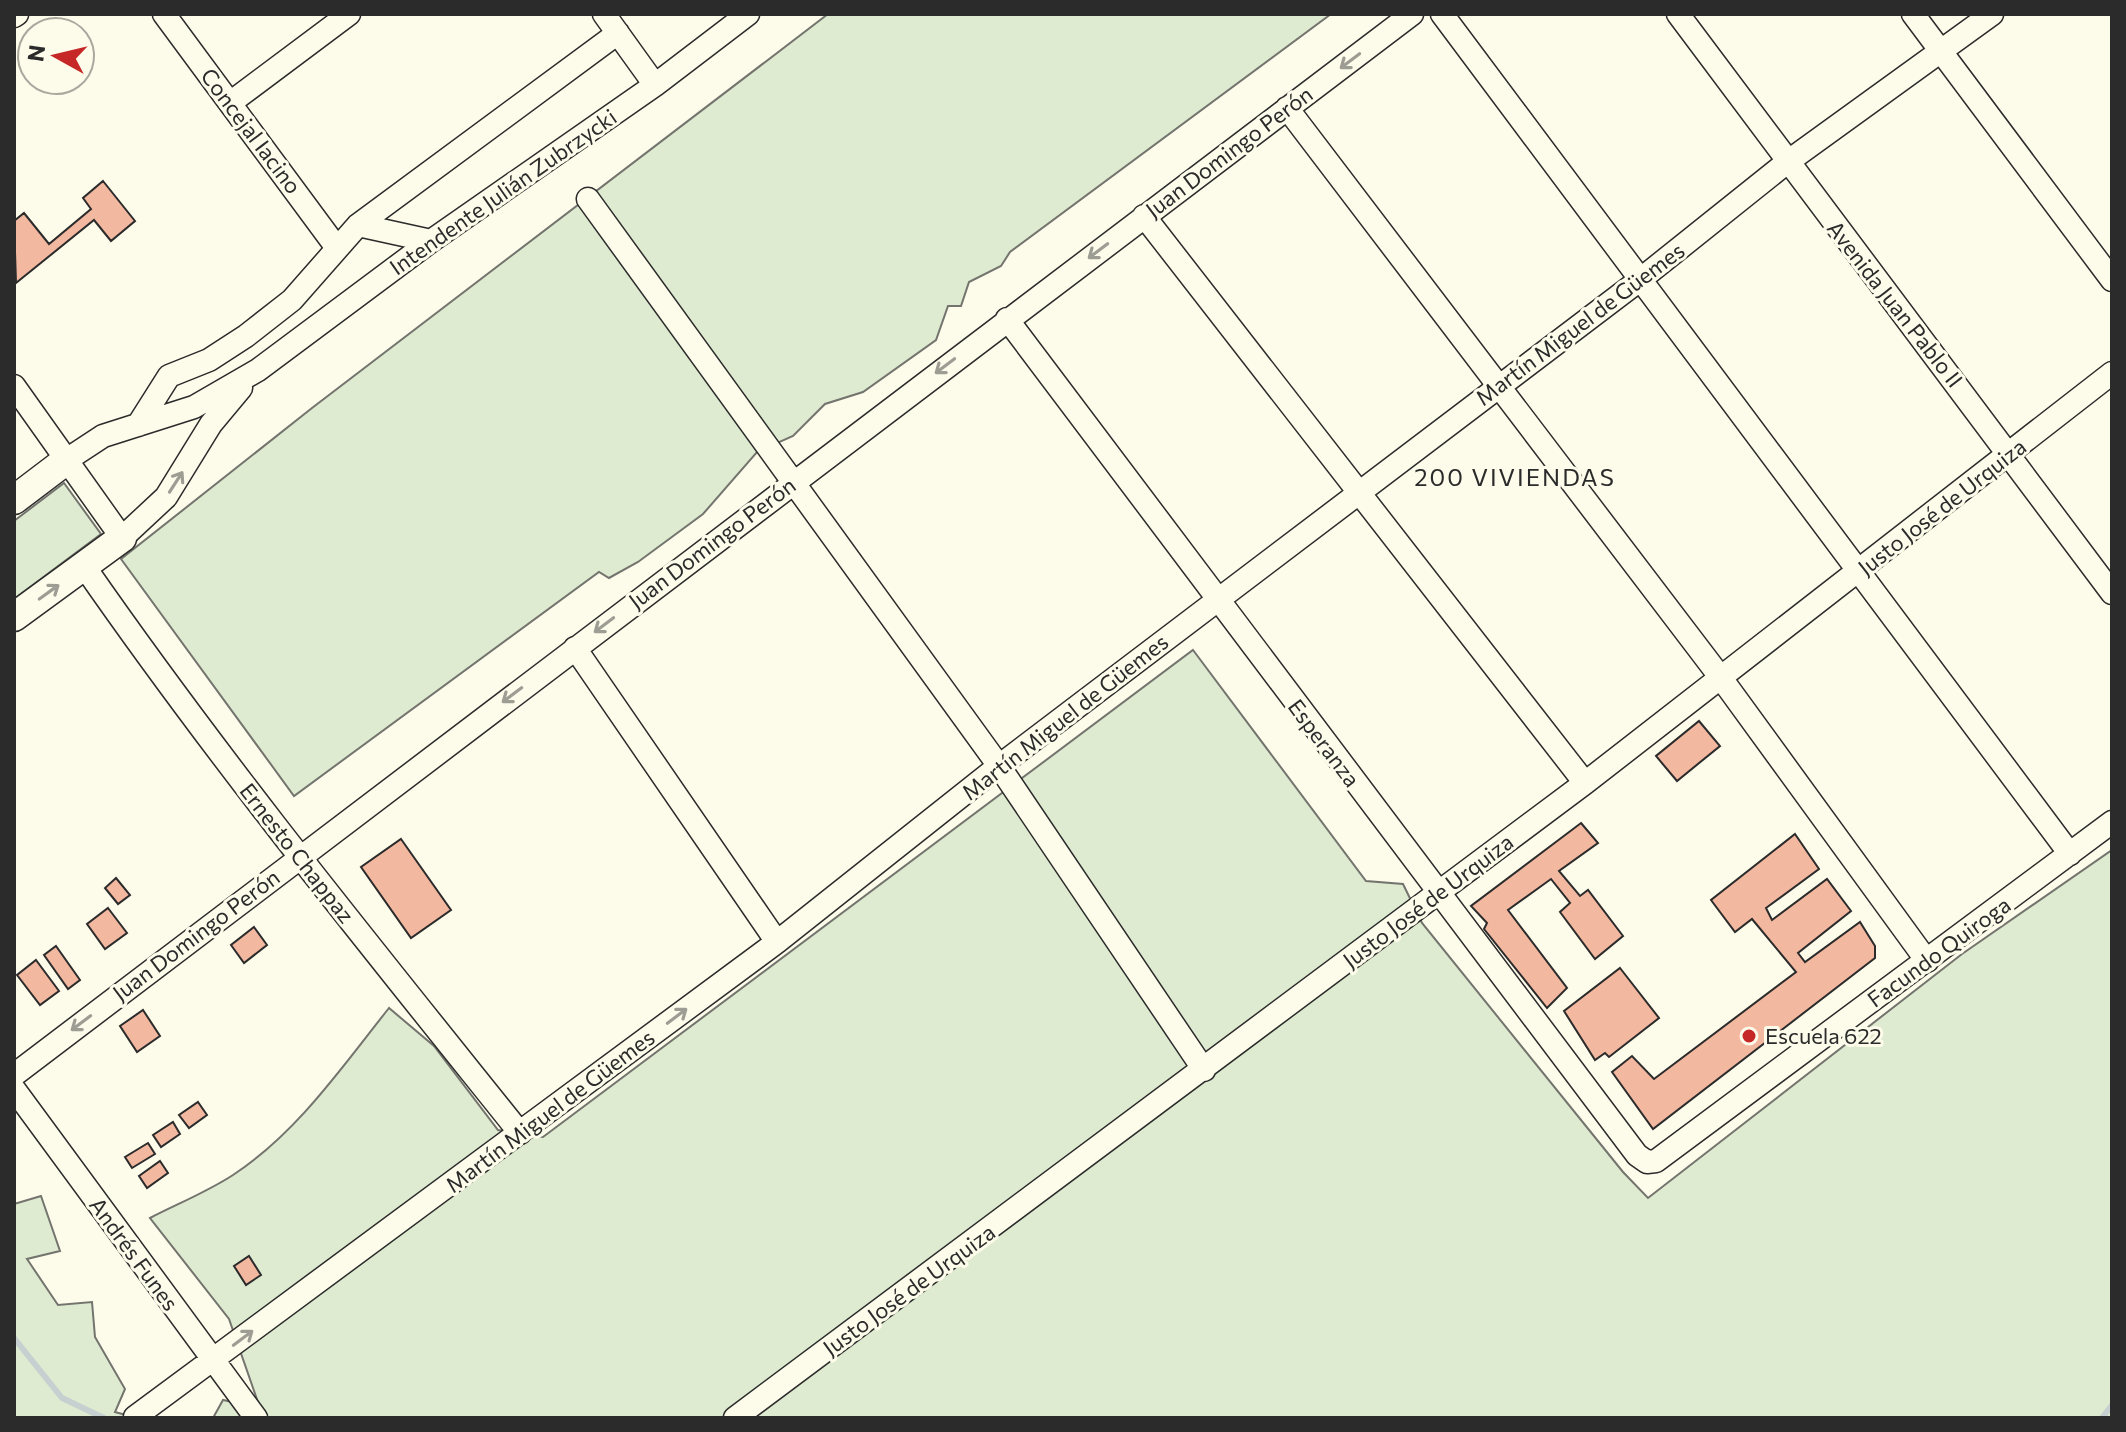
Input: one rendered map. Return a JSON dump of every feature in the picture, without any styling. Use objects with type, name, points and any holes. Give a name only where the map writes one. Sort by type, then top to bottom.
[{"type":"main road","points":[[14,500],[68,459]]},
{"type":"main road","points":[[14,617],[122,538]]},
{"type":"street","name":"Concejal Iacino","points":[[164,14],[337,248]]},
{"type":"street","points":[[230,103],[349,14]]},
{"type":"street","points":[[604,14],[655,85]]},
{"type":"street","name":"Intendente Julián Zubrzycki","points":[[68,459],[103,436],[194,407],[258,370],[431,241],[655,85],[748,14]]},
{"type":"street","name":"Juan Domingo Perón","points":[[14,1075],[1412,14]]},
{"type":"street","points":[[1442,14],[2070,854]]},
{"type":"street","name":"Avenida Juan Pablo II","points":[[1678,14],[1786,163],[2011,453],[2112,593]]},
{"type":"street","points":[[1913,14],[2112,280]]},
{"type":"street","name":"Martín Miguel de Güemes","points":[[135,1417],[777,942],[999,766],[1641,279],[1786,163],[1992,14]]},
{"type":"street","points":[[138,425],[169,376],[209,360],[246,336],[292,300],[358,225],[618,33]]},
{"type":"street","points":[[1287,108],[1721,678],[1927,961]]},
{"type":"street","points":[[588,199],[999,766],[1204,1070]]},
{"type":"street","points":[[1144,216],[1361,491],[1585,783]]},
{"type":"street","points":[[358,225],[431,241]]},
{"type":"street","name":"Esperanza","points":[[1007,319],[1437,895],[1637,1155],[1647,1162]]},
{"type":"street","name":"Intendente Julián Zubrzycki","points":[[122,538],[166,497],[211,424],[258,370]]},
{"type":"street","name":"Justo José de Urquiza","points":[[735,1418],[1585,783],[2112,373]]},
{"type":"street","points":[[14,386],[122,538]]},
{"type":"street","name":"Ernesto Chappaz","points":[[84,566],[143,651],[299,857],[520,1133]]},
{"type":"street","points":[[575,648],[777,942]]},
{"type":"street","name":"Facundo Quiroga","points":[[1647,1162],[1656,1161],[2112,822]]},
{"type":"street","name":"Andrés Funes","points":[[14,1089],[256,1418]]},
{"type":"green space","points":[[828,14],[1331,14],[1010,252],[1001,266],[969,282],[961,306],[948,306],[936,340],[863,392],[825,404],[793,436],[757,452],[703,514],[638,562],[609,578],[599,572],[294,796],[121,559],[312,408]]},
{"type":"green space","points":[[64,483],[101,534],[14,599],[14,521]]},
{"type":"green space","points":[[1193,650],[1366,881],[1403,884],[1422,923],[1623,1172],[1648,1198],[1962,954],[2112,850],[2112,1418],[213,1418],[223,1400],[260,1408],[229,1319],[150,1218],[233,1175],[278,1139],[336,1076],[389,1008],[434,1046],[498,1130],[543,1137]]},
{"type":"green space","points":[[41,1196],[60,1251],[27,1259],[58,1305],[92,1302],[95,1337],[125,1389],[115,1412],[137,1418],[14,1418],[14,1204]]},
{"type":"building","points":[[103,181],[135,221],[111,241],[94,220],[16,283],[14,221],[24,213],[49,244],[91,209],[83,198]]},
{"type":"building","points":[[1699,721],[1720,746],[1677,781],[1656,756]]},
{"type":"building","points":[[1581,823],[1598,843],[1559,871],[1580,896],[1588,890],[1623,936],[1595,959],[1560,912],[1570,903],[1551,879],[1508,910],[1567,988],[1547,1008],[1484,929],[1487,923],[1471,906]]},
{"type":"building","points":[[1795,834],[1819,869],[1766,908],[1772,920],[1827,879],[1851,911],[1798,953],[1805,962],[1860,922],[1875,946],[1875,958],[1653,1129],[1612,1072],[1632,1056],[1654,1079],[1796,972],[1752,919],[1735,932],[1711,900]]},
{"type":"building","points":[[401,839],[451,910],[411,938],[361,867]]},
{"type":"building","points":[[116,878],[130,895],[118,904],[105,888]]},
{"type":"building","points":[[108,908],[127,933],[105,949],[87,924]]},
{"type":"building","points":[[254,927],[267,945],[244,963],[231,945]]},
{"type":"building","points":[[56,946],[80,980],[68,989],[44,955]]},
{"type":"building","points":[[36,960],[59,991],[40,1005],[17,975]]},
{"type":"building","points":[[1620,968],[1659,1018],[1609,1057],[1605,1053],[1595,1060],[1564,1011]]},
{"type":"building","points":[[143,1010],[160,1036],[137,1052],[120,1026]]},
{"type":"building","points":[[198,1102],[207,1115],[189,1128],[179,1115]]},
{"type":"building","points":[[173,1122],[180,1134],[161,1147],[153,1135]]},
{"type":"building","points":[[148,1143],[155,1154],[132,1168],[125,1157]]},
{"type":"building","points":[[160,1161],[168,1173],[147,1188],[139,1176]]},
{"type":"building","points":[[249,1256],[261,1275],[246,1285],[234,1266]]},
{"type":"waterway","points":[[14,1338],[62,1398],[104,1418]]},
{"type":"waterway","points":[[2102,1418],[2112,1405]]},
{"type":"place","name":"Escuela 622","points":[[1749,1036]]},
{"type":"district","name":"200 VIVIENDAS","points":[[1515,478]]}]
